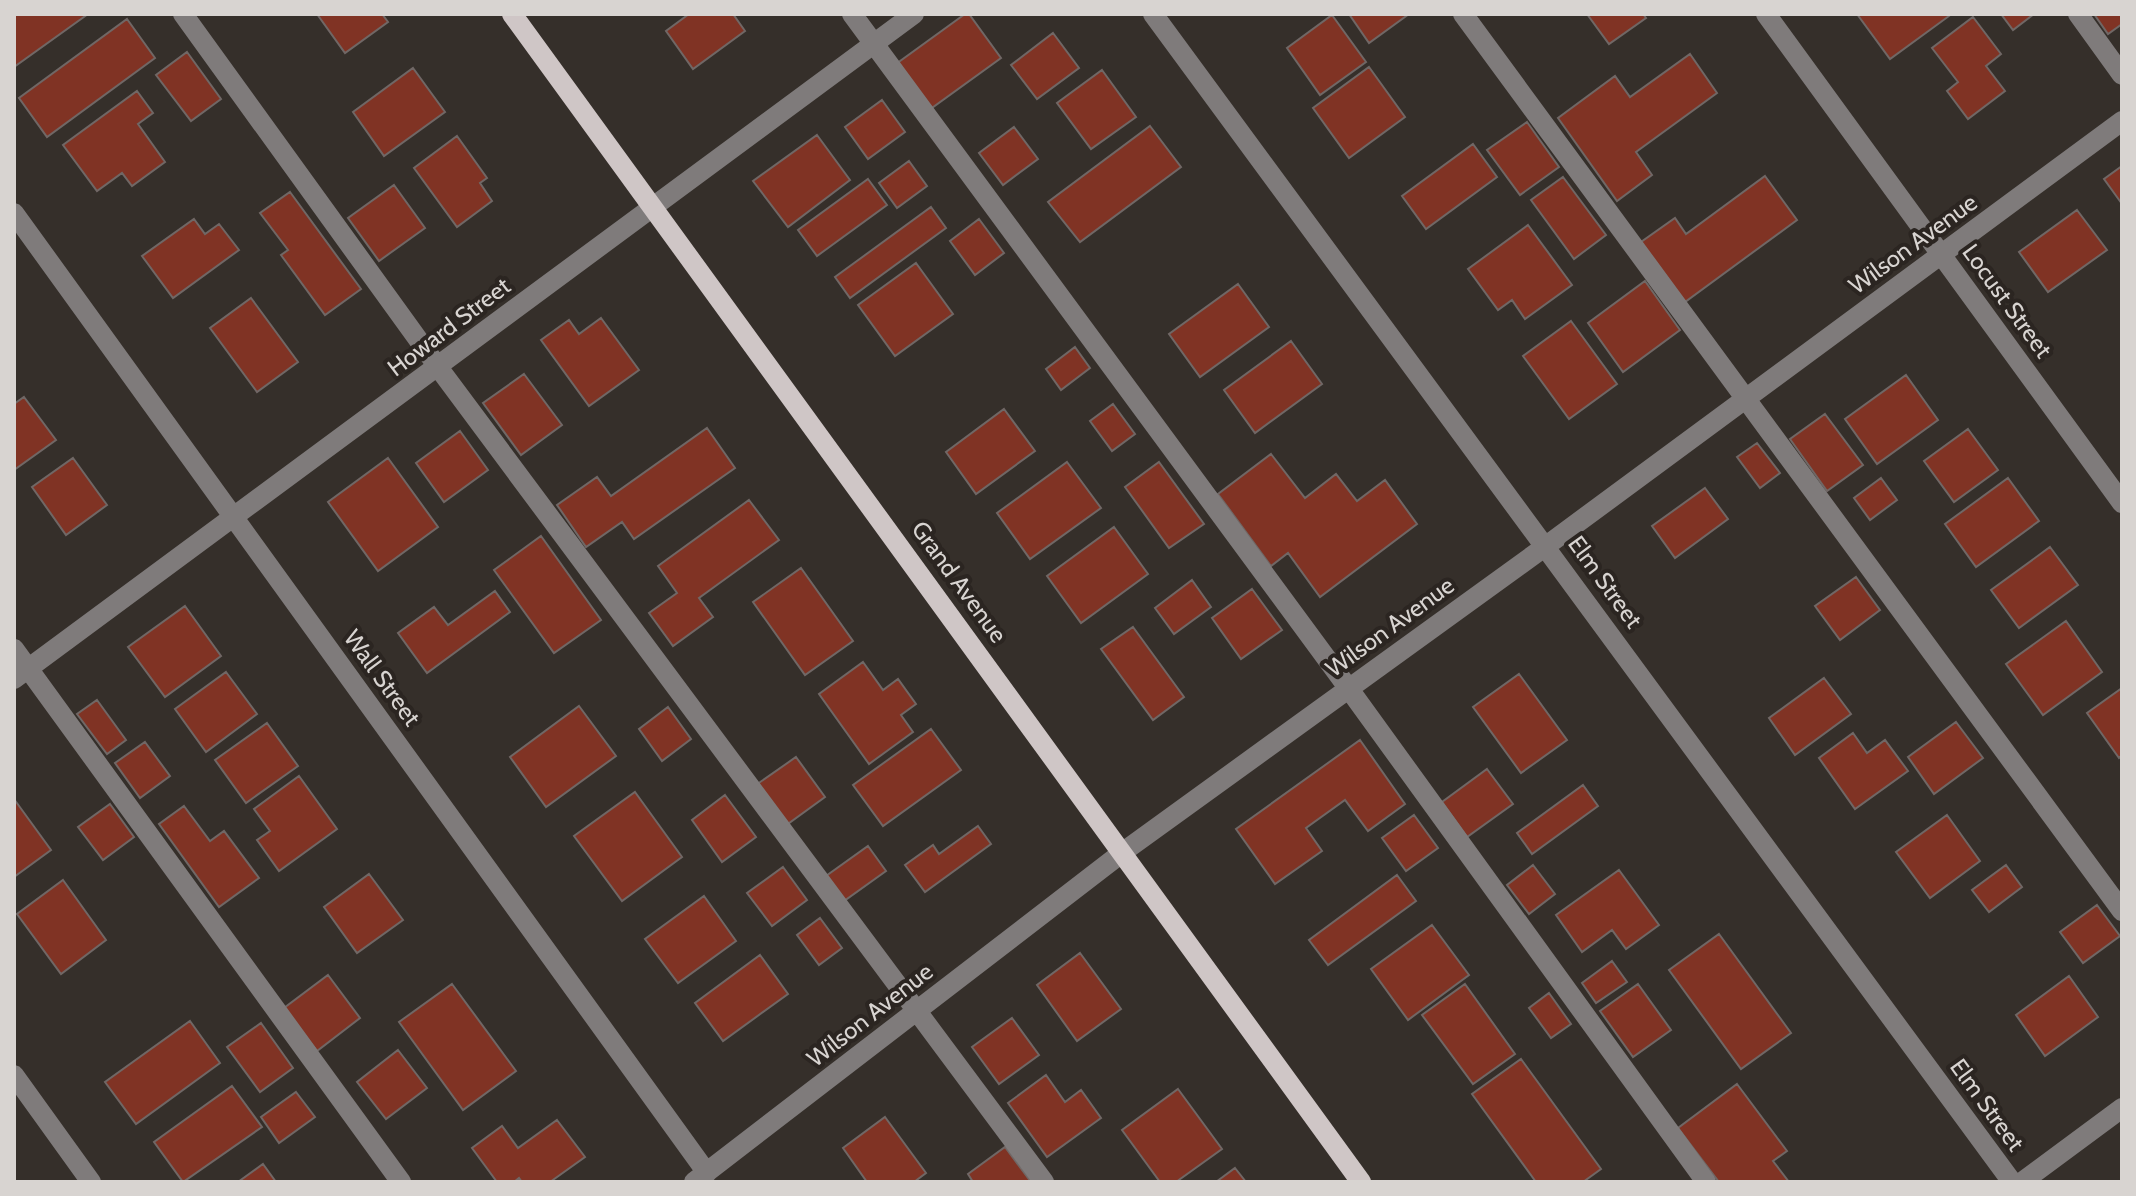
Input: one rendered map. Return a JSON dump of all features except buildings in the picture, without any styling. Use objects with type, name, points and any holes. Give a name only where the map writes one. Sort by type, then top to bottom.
[{"type":"main road","name":"Grand Avenue","points":[[512,14],[1361,1182]]},
{"type":"street","points":[[183,14],[438,367],[1044,1182]]},
{"type":"street","points":[[852,14],[1349,689],[1706,1182]]},
{"type":"street","name":"Howard Street","points":[[21,674],[914,14]]},
{"type":"street","name":"Elm Street","points":[[1153,14],[2012,1182]]},
{"type":"street","points":[[1463,14],[2122,911]]},
{"type":"street","name":"Locust Street","points":[[1766,14],[2122,503]]},
{"type":"street","points":[[2078,14],[2122,75]]},
{"type":"street","name":"Wilson Avenue","points":[[700,1178],[1123,852],[1546,546],[2122,121]]},
{"type":"street","name":"Wall Street","points":[[14,213],[235,518],[700,1178]]},
{"type":"street","points":[[14,649],[21,674],[401,1182]]},
{"type":"street","points":[[14,1075],[91,1182]]},
{"type":"street","points":[[2022,1182],[2122,1108]]}]
